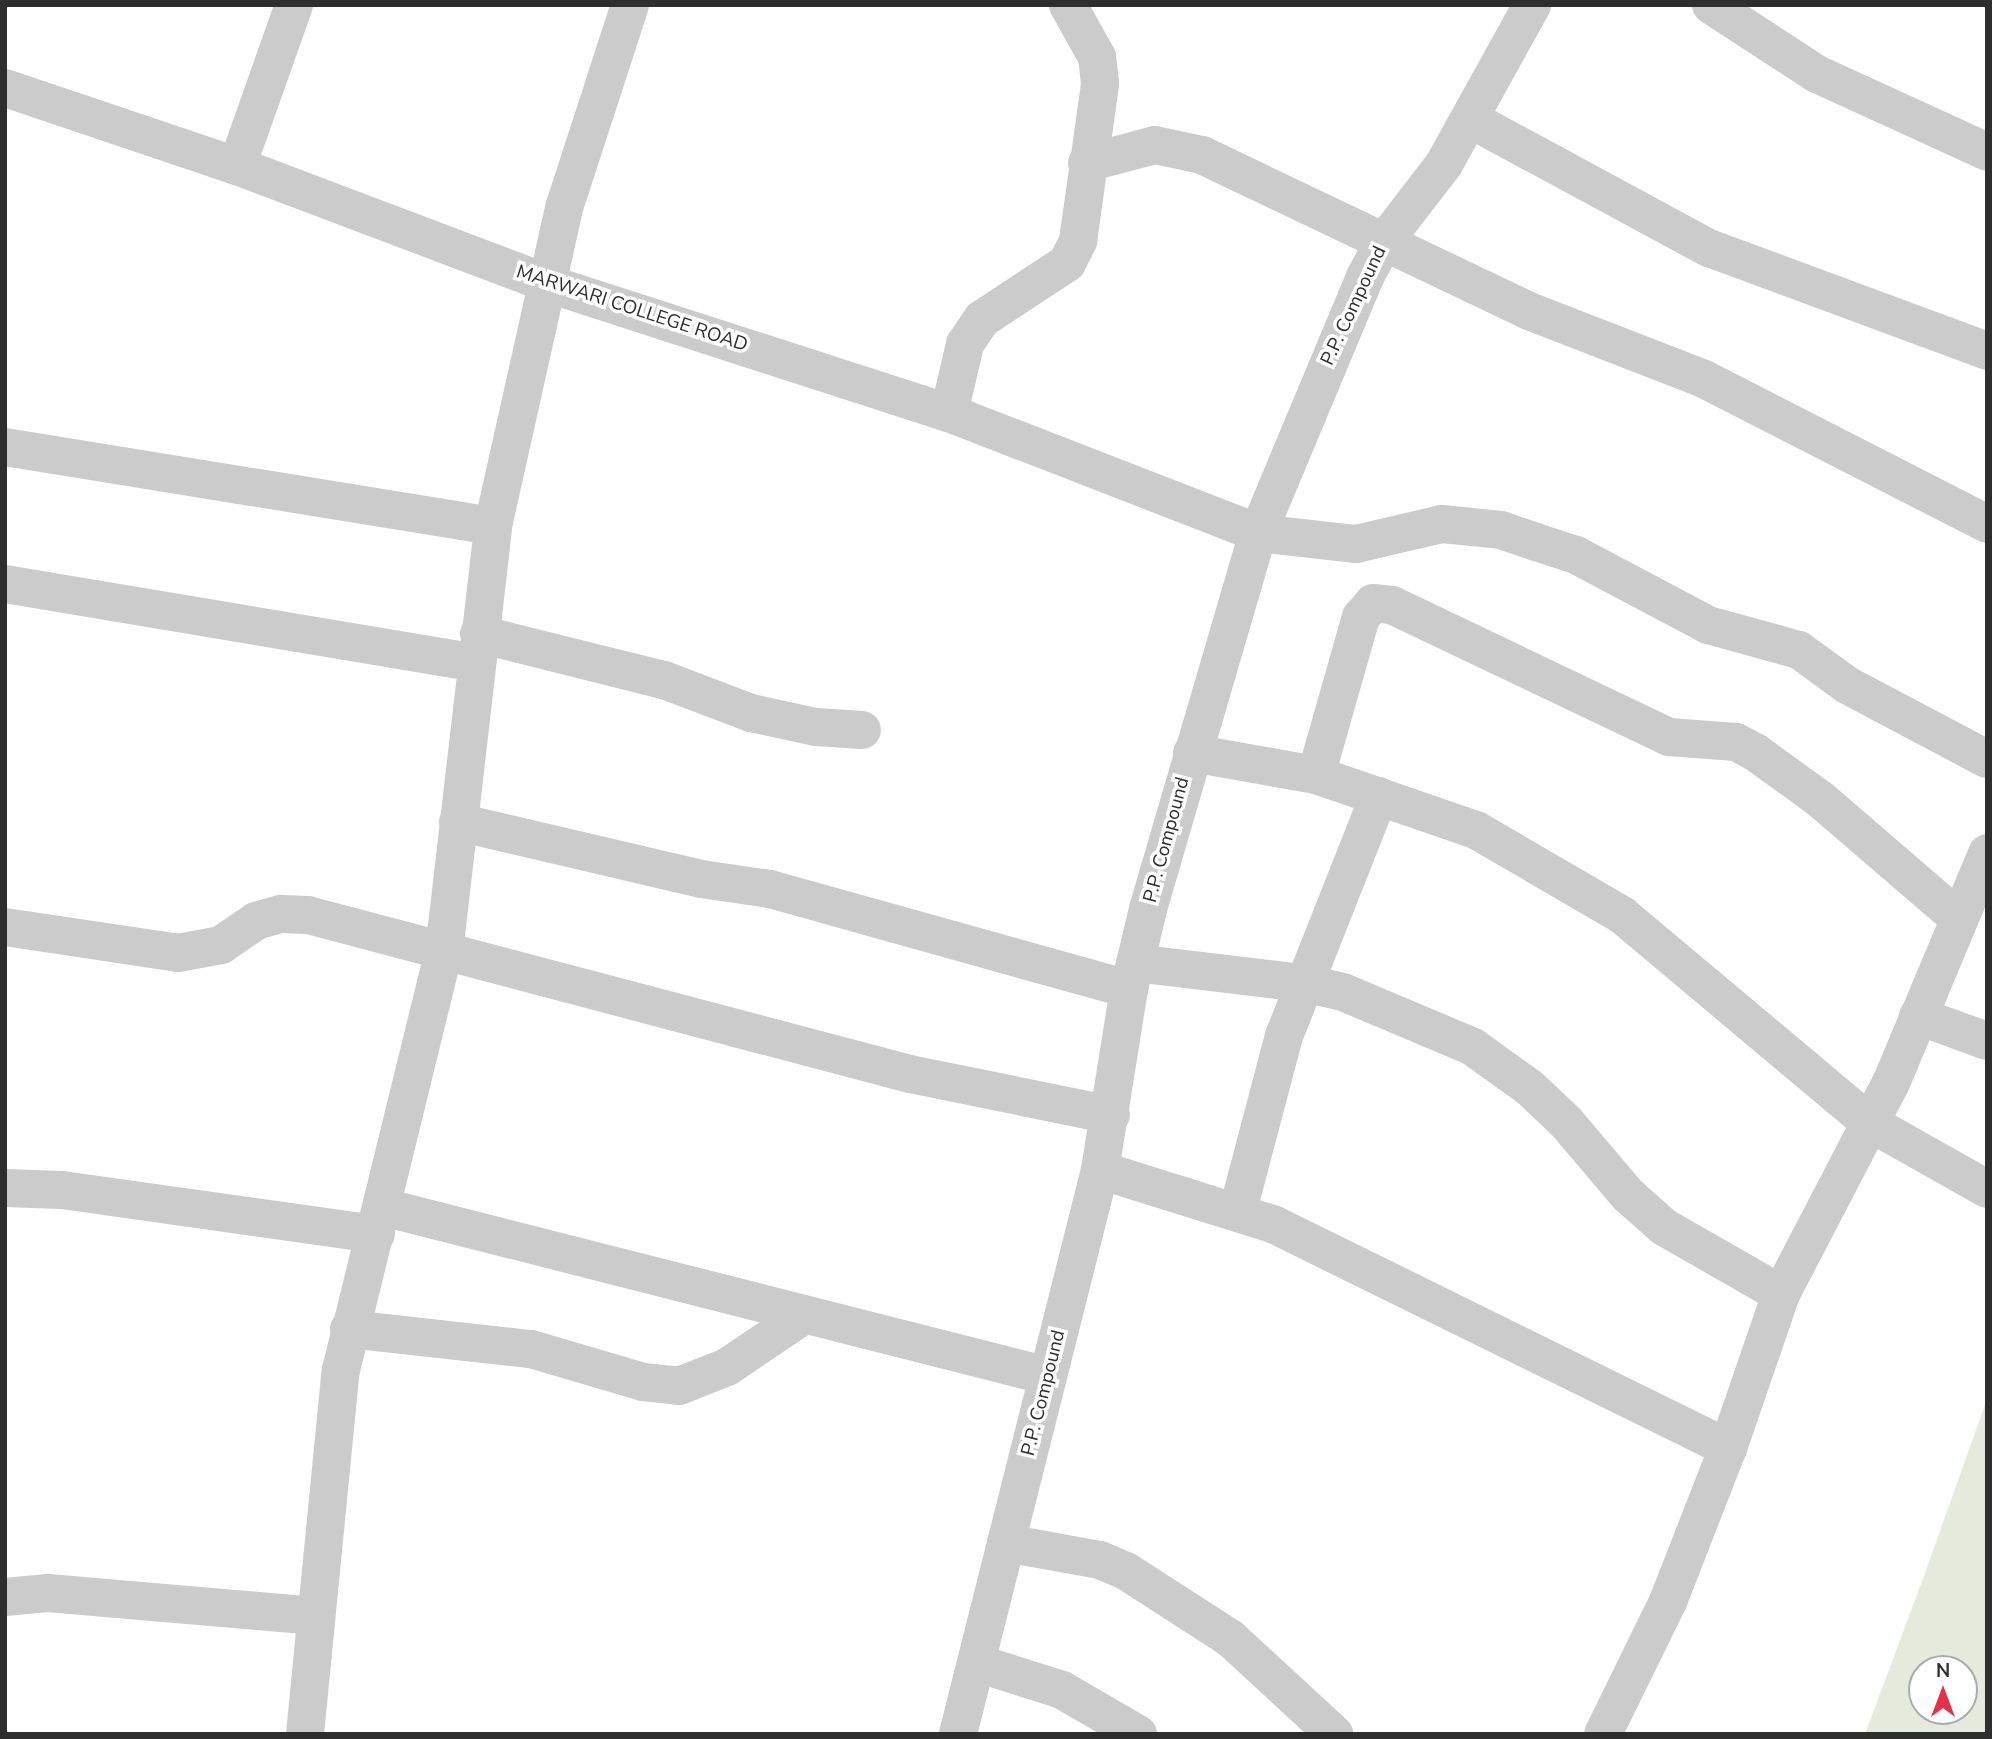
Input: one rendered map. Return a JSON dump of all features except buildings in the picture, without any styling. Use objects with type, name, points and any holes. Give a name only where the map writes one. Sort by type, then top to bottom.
[{"type":"street","points":[[237,166],[294,5]]},
{"type":"street","points":[[316,1732],[316,1616],[334,1421],[349,1329],[380,1220],[444,952],[493,526],[565,205],[630,5]]},
{"type":"street","points":[[949,413],[965,344],[982,319],[1067,263],[1082,222],[1087,163],[1100,84],[1097,57],[1068,5]]},
{"type":"street","name":"P.P. Compound","points":[[958,1734],[1100,1170],[1132,976],[1192,752],[1258,533],[1317,386],[1384,242],[1444,164],[1532,5]]},
{"type":"street","points":[[1711,5],[1828,79],[1987,152]]},
{"type":"street","name":"MARWARI COLLEGE ROAD","points":[[5,88],[237,166],[549,284],[949,413],[1258,533],[1356,544],[1442,524],[1501,530],[1576,555],[1708,625],[1799,650],[1847,685],[1987,759]]},
{"type":"street","points":[[1470,119],[1709,248],[1987,351]]},
{"type":"street","points":[[1087,163],[1155,145],[1175,146],[1529,312],[1704,379],[1987,524]]},
{"type":"street","points":[[5,447],[493,526]]},
{"type":"street","points":[[5,583],[477,648],[664,680],[751,713],[816,727],[862,730]]},
{"type":"street","points":[[1317,775],[1361,617],[1373,603],[1391,605],[1668,737],[1736,742],[1755,752],[1820,799],[1956,917]]},
{"type":"street","points":[[1192,752],[1317,775],[1476,830],[1600,900],[1665,946],[1870,1122],[1987,1189]]},
{"type":"street","points":[[1238,1210],[1266,1093],[1303,983],[1379,796]]},
{"type":"street","points":[[458,822],[701,879],[770,889],[1132,976],[1303,983],[1412,1017],[1473,1047],[1530,1088],[1566,1122],[1654,1219],[1781,1294]]},
{"type":"street","points":[[1615,1730],[1728,1448],[1781,1294],[1870,1122],[1918,1016],[1956,917],[1987,853]]},
{"type":"street","points":[[5,928],[178,953],[221,945],[256,921],[281,914],[308,915],[910,1074],[1111,1115]]},
{"type":"street","points":[[1918,1016],[1987,1041]]},
{"type":"street","points":[[1100,1170],[1238,1210],[1287,1231],[1728,1448]]},
{"type":"street","points":[[5,1188],[62,1190],[380,1220],[804,1315],[1048,1376]]},
{"type":"street","points":[[349,1329],[520,1347],[643,1382],[679,1386],[727,1367],[804,1315]]},
{"type":"street","points":[[1006,1543],[1100,1560],[1126,1571],[1230,1638],[1334,1734]]},
{"type":"street","points":[[5,1597],[48,1593],[316,1616]]},
{"type":"street","points":[[976,1663],[1062,1690],[1138,1734]]},
{"type":"green space","points":[[1987,1399],[1987,1734],[1865,1734],[1925,1573]]}]
